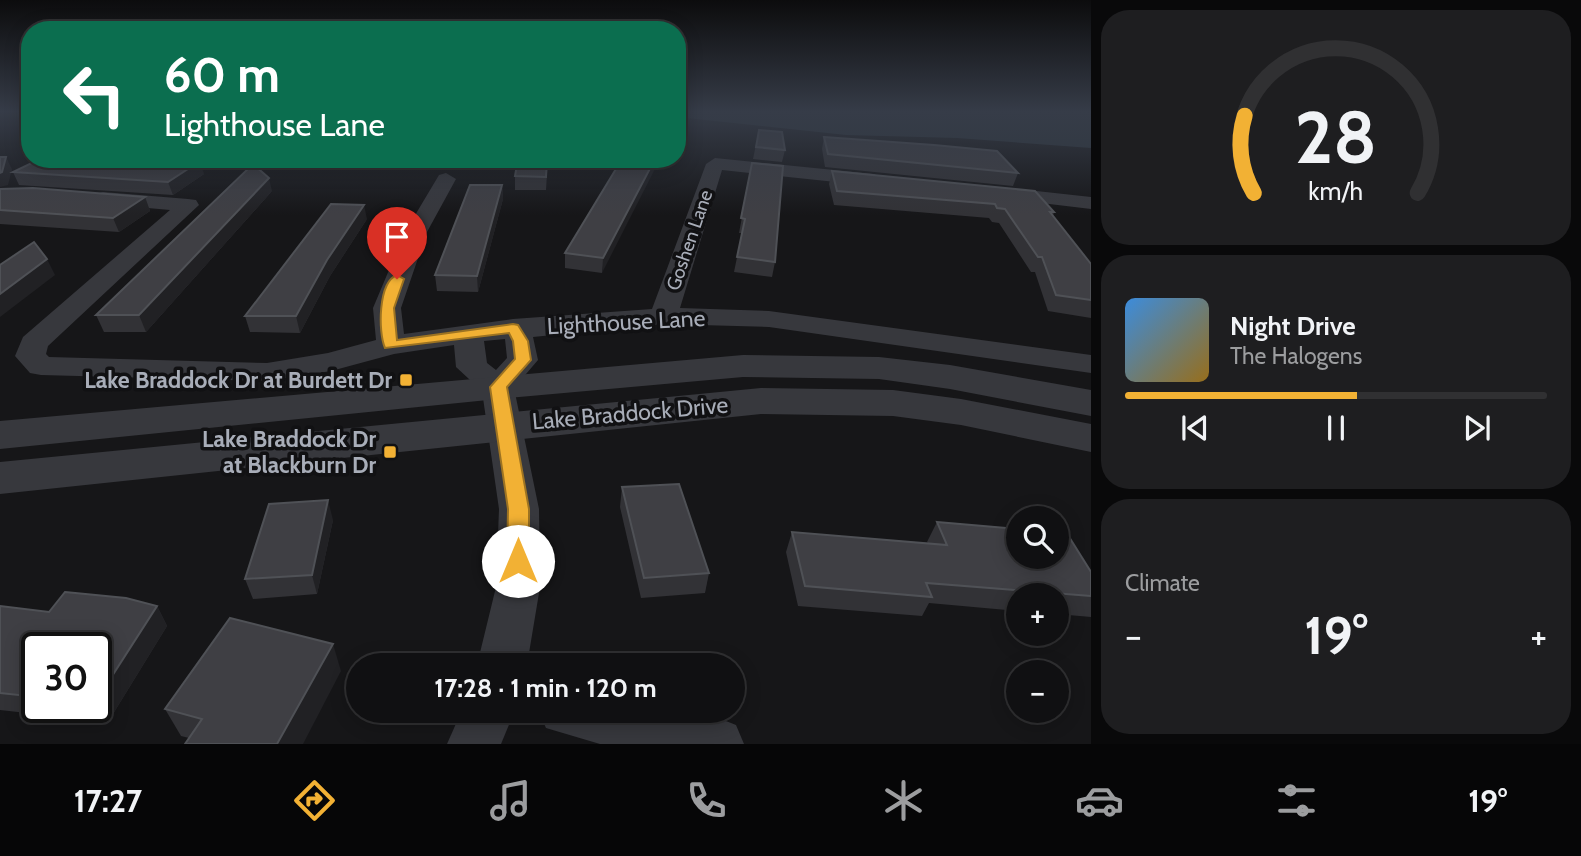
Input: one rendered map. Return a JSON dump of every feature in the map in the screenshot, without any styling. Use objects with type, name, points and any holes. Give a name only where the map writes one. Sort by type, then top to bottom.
[{"type":"street","name":"Goshen Lane","points":[[663,316],[715,164],[890,182]]},
{"type":"street","points":[[391,345],[387,308],[416,232],[446,179]]},
{"type":"street","points":[[984,192],[1091,203]]},
{"type":"street","name":"Lighthouse Lane","points":[[79,197],[188,205],[34,343],[30,356],[41,366],[267,372],[331,362],[391,345],[468,334],[663,316],[769,319],[1091,364]]},
{"type":"street","points":[[502,406],[523,360],[521,341],[513,328]]},
{"type":"street","points":[[468,334],[472,367],[502,406],[519,509],[518,587],[504,653]]},
{"type":"street","name":"Lake Braddock Drive","points":[[0,478],[502,406],[743,366],[879,368],[950,377],[1091,403]]},
{"type":"street","name":"Lake Braddock Drive","points":[[0,435],[502,406],[698,406],[830,401],[893,403],[961,412],[1091,438]]},
{"type":"street","points":[[474,744],[483,723]]},
{"type":"street","points":[[622,723],[717,744]]},
{"type":"shaded area","points":[[1060,146],[1091,146],[1091,148]]},
{"type":"building","points":[[784,146],[785,150],[756,147]]},
{"type":"building","points":[[826,146],[942,146],[997,151],[1018,173],[828,154]]},
{"type":"building","points":[[0,157],[6,157],[0,173]]},
{"type":"building","points":[[752,163],[783,166],[775,262],[737,257],[745,219],[741,218]]},
{"type":"building","points":[[21,168],[189,168],[168,182],[13,172]]},
{"type":"building","points":[[249,168],[258,168],[269,178],[139,315],[96,315]]},
{"type":"building","points":[[516,168],[546,168],[546,177],[515,176]]},
{"type":"building","points":[[617,168],[650,168],[603,258],[565,253]]},
{"type":"building","points":[[832,171],[1035,191],[1054,212],[1050,212],[1091,264],[1091,300],[1056,295],[1042,257],[1038,257],[1005,209],[997,208],[995,204],[837,191]]},
{"type":"building","points":[[470,185],[502,185],[477,276],[435,275]]},
{"type":"building","points":[[33,188],[145,197],[113,218],[0,210],[0,189]]},
{"type":"building","points":[[331,204],[364,205],[327,260],[296,316],[245,316]]},
{"type":"building","points":[[34,242],[47,259],[0,294],[0,265]]},
{"type":"building","points":[[679,484],[709,573],[644,578],[622,487]]},
{"type":"building","points":[[328,500],[312,575],[245,579],[269,504]]},
{"type":"building","points":[[937,522],[1006,528],[1006,569],[1069,569],[1069,537],[1091,572],[1091,596],[1069,594],[1069,583],[1006,583],[1006,589],[926,583],[932,597],[805,586],[792,532],[947,545]]},
{"type":"building","points":[[65,592],[126,598],[157,606],[112,676],[112,632],[21,632],[21,695],[0,693],[0,606],[49,612]]},
{"type":"building","points":[[230,618],[333,644],[277,744],[185,744],[202,719],[165,709]]},
{"type":"place","name":"Lake Braddock Dr at Burdett Dr","points":[[406,380]]},
{"type":"place","name":"Lake Braddock Dr at Blackburn Dr","points":[[390,452]]},
{"type":"route","points":[[397,279],[387,308],[391,345],[513,328],[521,341],[523,360],[498,387],[519,509],[518,561]]}]
